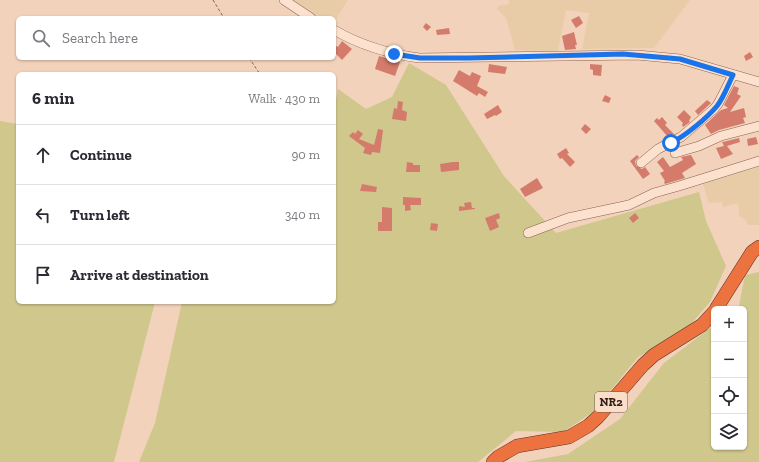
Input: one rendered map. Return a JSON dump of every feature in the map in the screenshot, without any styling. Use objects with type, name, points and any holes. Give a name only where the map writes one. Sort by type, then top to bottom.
[{"type":"highway","points":[[718,306],[756,249]]},
{"type":"highway","name":"NR2","points":[[492,462],[517,446],[569,437],[588,426],[598,417],[643,365],[654,355],[702,325],[711,315]]},
{"type":"street","points":[[284,0],[308,16]]},
{"type":"street","points":[[336,31],[376,48],[402,56],[420,58],[468,58],[623,54],[680,59],[759,82]]},
{"type":"street","points":[[640,163],[658,149],[681,137],[714,109],[733,75]]},
{"type":"street","points":[[675,153],[699,146],[721,136],[759,126]]},
{"type":"street","points":[[528,233],[568,218],[629,205],[666,189],[759,161]]},
{"type":"path","points":[[213,0],[223,16]]},
{"type":"path","points":[[250,60],[259,72]]},
{"type":"shaded area","points":[[292,0],[348,0],[336,19],[336,16],[319,16]]},
{"type":"shaded area","points":[[509,0],[690,0],[654,48],[582,49],[589,13],[566,10],[558,51],[515,50],[506,18],[497,9],[498,6],[509,4]]},
{"type":"shaded area","points":[[409,63],[446,85],[504,176],[556,233],[699,192],[706,221],[726,266],[710,302],[685,331],[638,357],[593,412],[563,432],[516,431],[478,462],[139,462],[155,423],[182,304],[336,304],[336,100],[338,89],[366,109],[392,97]]},
{"type":"shaded area","points":[[0,121],[16,124],[16,304],[154,304],[114,462],[0,462]]},
{"type":"shaded area","points":[[759,166],[759,225],[748,225],[746,220],[739,216],[738,203],[723,207],[722,202],[709,203],[703,184]]},
{"type":"shaded area","points":[[759,272],[759,462],[525,462],[568,454],[620,419],[664,363],[711,327],[711,450],[747,450],[747,306],[739,306],[745,275]]},
{"type":"building","points":[[579,16],[583,23],[576,28],[571,20]]},
{"type":"building","points":[[426,23],[431,27],[427,31],[423,27]]},
{"type":"building","points":[[449,28],[450,34],[437,35],[436,30]]},
{"type":"building","points":[[574,32],[577,45],[575,45],[576,49],[565,50],[562,36]]},
{"type":"building","points":[[342,41],[352,49],[342,60],[336,54],[336,47],[338,47]]},
{"type":"building","points":[[750,52],[753,57],[746,61],[744,56]]},
{"type":"building","points":[[379,56],[400,62],[395,76],[375,69]]},
{"type":"building","points":[[489,64],[507,67],[505,74],[488,72]]},
{"type":"building","points":[[590,64],[602,65],[601,76],[593,75],[593,70],[590,69]]},
{"type":"building","points":[[459,70],[470,76],[472,72],[481,76],[477,86],[488,92],[485,97],[479,93],[477,96],[453,81]]},
{"type":"building","points":[[734,86],[739,88],[737,94],[741,96],[730,112],[744,108],[746,117],[743,118],[745,123],[719,130],[711,134],[705,125],[721,110],[728,108],[724,105]]},
{"type":"building","points":[[605,95],[611,98],[609,103],[602,101]]},
{"type":"building","points":[[707,100],[711,103],[698,115],[695,111]]},
{"type":"building","points":[[398,101],[403,102],[402,110],[407,112],[406,121],[392,119],[394,108],[397,109]]},
{"type":"building","points":[[498,105],[502,112],[487,119],[484,114]]},
{"type":"building","points":[[684,110],[691,117],[690,122],[683,127],[683,123],[677,117]]},
{"type":"building","points":[[662,117],[667,123],[665,125],[674,134],[668,137],[654,121],[657,118],[659,120]]},
{"type":"building","points":[[585,124],[591,129],[586,134],[581,129]]},
{"type":"building","points":[[378,129],[383,130],[380,153],[372,152],[371,155],[363,153],[365,148],[349,136],[353,132],[355,134],[358,130],[363,134],[359,139],[374,145]]},
{"type":"building","points":[[756,137],[758,144],[748,146],[747,139]]},
{"type":"building","points":[[739,138],[740,142],[727,146],[733,154],[721,159],[716,148],[724,146],[722,142]]},
{"type":"building","points":[[566,148],[569,153],[567,154],[575,162],[570,167],[562,158],[560,159],[557,154]]},
{"type":"building","points":[[637,155],[639,157],[635,161],[636,166],[642,169],[645,167],[650,174],[643,179],[630,161]]},
{"type":"building","points":[[691,155],[696,164],[682,173],[685,178],[665,184],[665,181],[660,173],[664,171],[657,162],[663,157],[670,167],[683,160],[681,157]]},
{"type":"building","points":[[407,162],[413,163],[413,165],[420,165],[420,172],[406,172]]},
{"type":"building","points":[[459,162],[459,170],[441,172],[440,164]]},
{"type":"building","points":[[537,178],[543,188],[525,197],[520,189]]},
{"type":"building","points":[[362,184],[377,187],[376,192],[360,191]]},
{"type":"building","points":[[403,197],[421,198],[421,205],[410,205],[411,210],[405,211]]},
{"type":"building","points":[[471,202],[472,208],[475,209],[459,211],[459,206],[465,207],[464,203]]},
{"type":"building","points":[[382,207],[392,208],[392,231],[378,231],[378,222],[382,222]]},
{"type":"building","points":[[499,213],[500,218],[496,220],[499,227],[490,231],[485,218]]},
{"type":"building","points":[[635,213],[639,218],[633,223],[629,218]]},
{"type":"building","points":[[431,223],[438,224],[437,231],[430,230]]},
{"type":"route","points":[[394,54],[420,58],[468,58],[623,54],[680,59],[733,75],[714,109],[671,143]]}]
